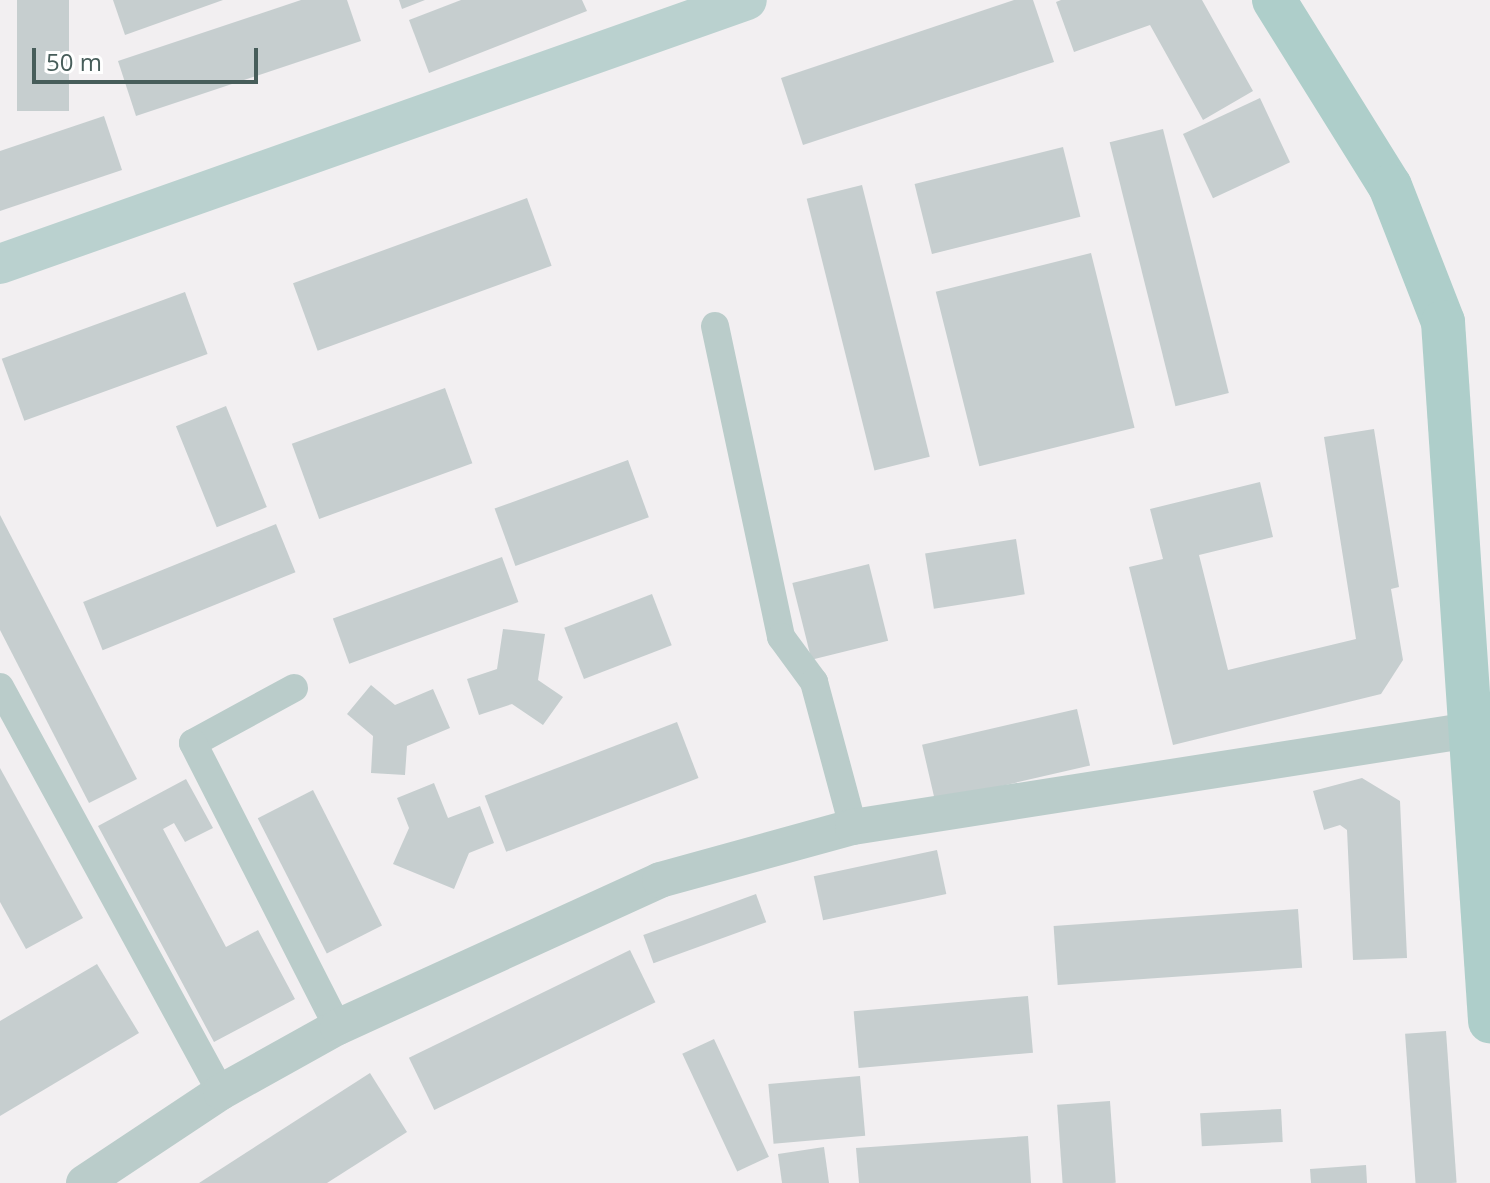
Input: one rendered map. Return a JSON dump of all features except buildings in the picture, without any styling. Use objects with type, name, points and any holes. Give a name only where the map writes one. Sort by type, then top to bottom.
[{"type":"main road","points":[[0,264],[747,0]]},
{"type":"main road","points":[[1274,0],[1390,186],[1443,322],[1490,1021]]},
{"type":"street","points":[[715,326],[781,637],[814,682],[853,827]]},
{"type":"street","points":[[0,687],[221,1092]]},
{"type":"street","points":[[294,688],[193,743],[338,1027]]},
{"type":"street","points":[[84,1183],[221,1092],[338,1027],[660,880],[853,827],[1470,730]]}]
